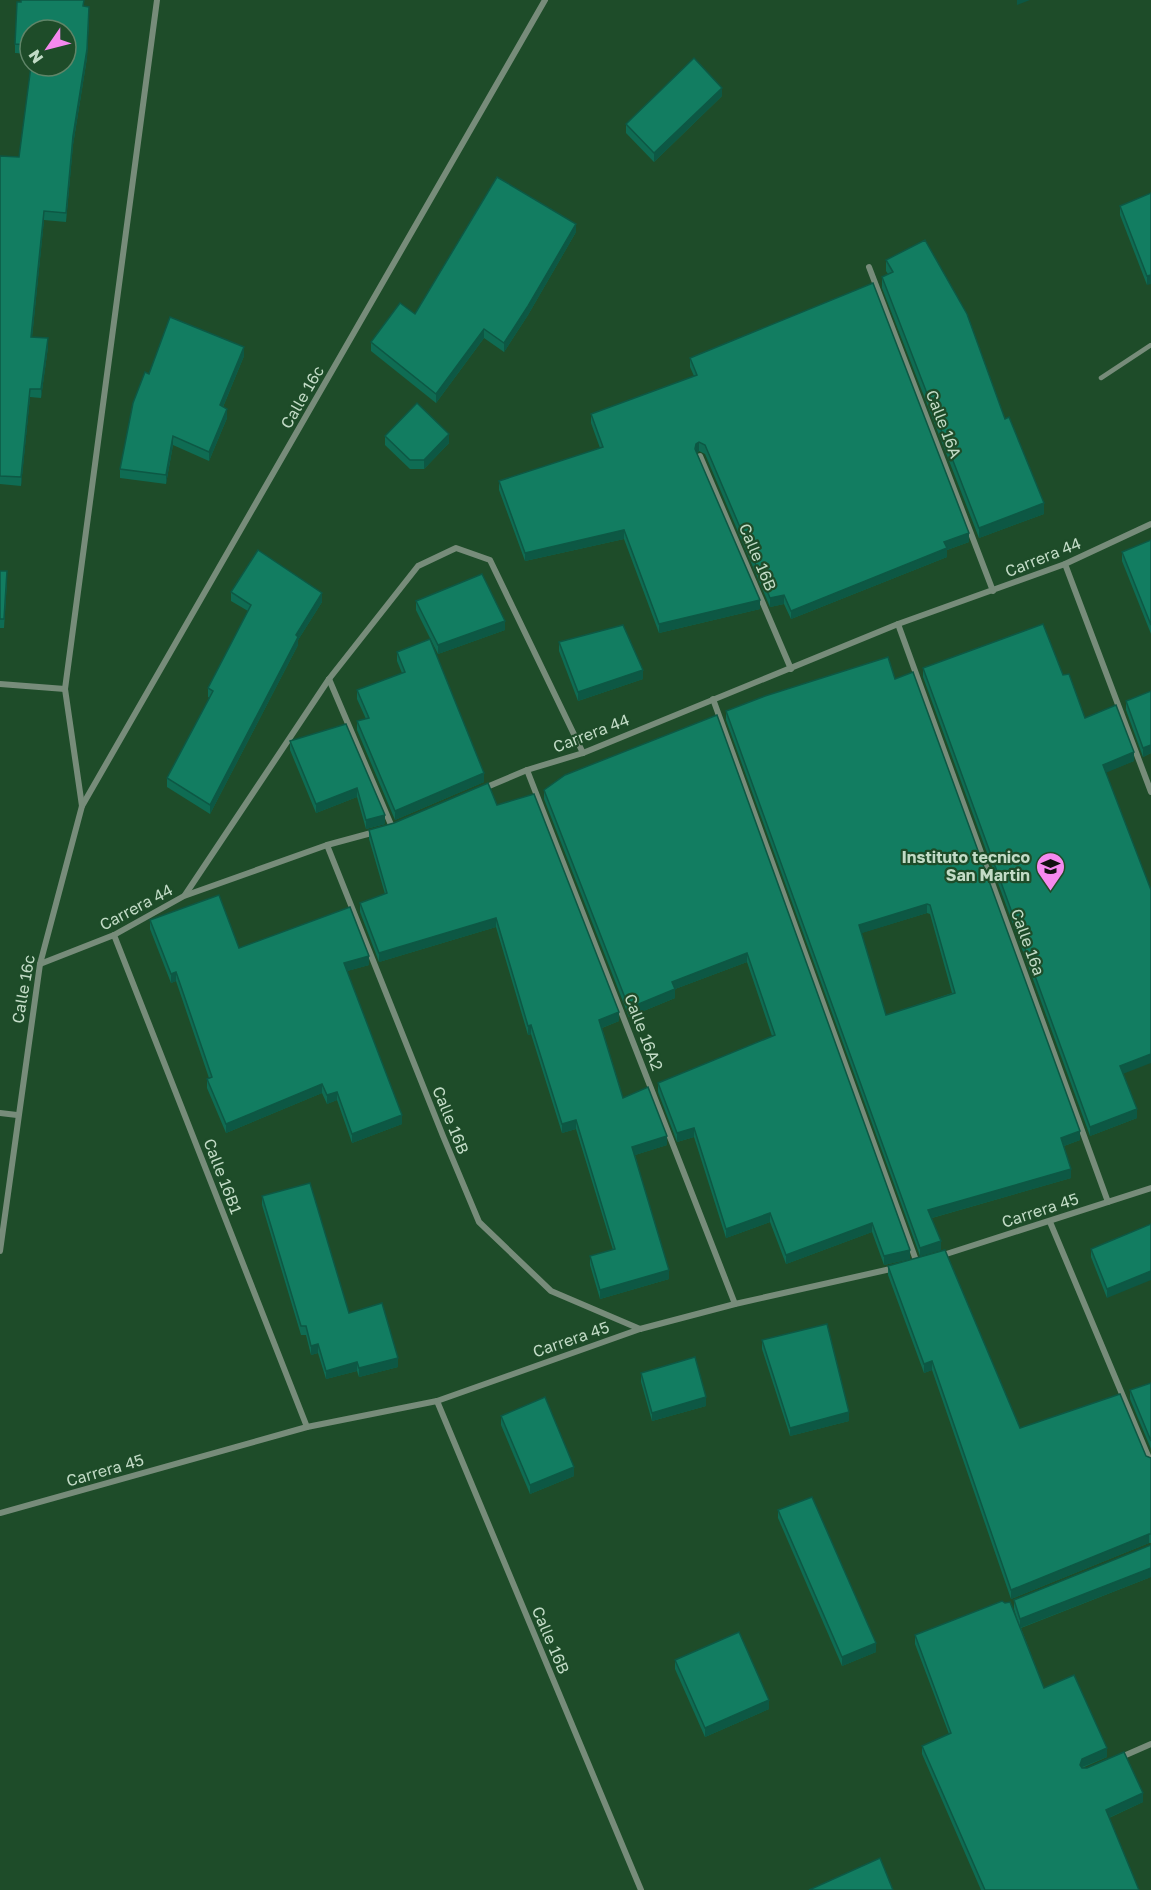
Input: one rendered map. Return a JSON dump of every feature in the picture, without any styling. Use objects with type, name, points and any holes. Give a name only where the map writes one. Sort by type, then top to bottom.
[{"type":"street","name":"Calle 16c","points":[[82,807],[65,689],[157,0]]},
{"type":"street","name":"Calle 16c","points":[[0,1251],[39,964],[82,807],[545,0]]},
{"type":"street","name":"Calle 16A","points":[[869,267],[993,591]]},
{"type":"street","name":"Calle 16B","points":[[700,456],[790,669]]},
{"type":"street","name":"Carrera 44","points":[[475,792],[527,770],[583,753],[898,624],[1065,564],[1151,524]]},
{"type":"street","points":[[184,896],[329,679],[418,566],[456,548],[490,560],[583,753]]},
{"type":"street","points":[[1065,564],[1151,792]]},
{"type":"street","name":"Calle 16a","points":[[898,624],[1108,1202]]},
{"type":"street","points":[[329,679],[392,827]]},
{"type":"street","points":[[0,684],[65,689]]},
{"type":"street","points":[[713,699],[917,1263]]},
{"type":"street","name":"Calle 16A2","points":[[527,770],[735,1304]]},
{"type":"street","name":"Carrera 44","points":[[39,964],[114,935],[184,896],[327,844],[403,823]]},
{"type":"street","name":"Calle 16B","points":[[327,844],[438,1125],[479,1222],[551,1291],[640,1329]]},
{"type":"street","name":"Calle 16B1","points":[[114,935],[307,1427]]},
{"type":"street","points":[[0,1113],[17,1115]]},
{"type":"street","name":"Carrera 45","points":[[0,1513],[307,1427],[436,1401],[640,1329],[735,1304],[917,1263],[1151,1188]]},
{"type":"street","points":[[1050,1222],[1151,1463]]},
{"type":"street","name":"Calle 16B","points":[[436,1401],[641,1890]]},
{"type":"street","points":[[1107,1763],[1151,1743]]},
{"type":"lane","points":[[1101,378],[1151,345]]},
{"type":"building","points":[[21,0],[84,0],[83,6],[89,7],[87,49],[73,136],[66,213],[44,211],[31,337],[48,338],[41,389],[30,389],[21,477],[0,476],[0,156],[19,157],[29,78],[78,78],[78,18],[18,18],[18,44],[15,44],[17,2]]},
{"type":"building","points":[[694,58],[722,88],[654,153],[626,124]]},
{"type":"building","points":[[497,177],[576,224],[504,343],[484,329],[436,394],[371,342],[400,303],[415,314]]},
{"type":"building","points":[[1151,193],[1151,275],[1147,276],[1120,206]]},
{"type":"building","points":[[925,240],[967,314],[1005,419],[1009,417],[1044,503],[979,528],[882,277],[893,272],[886,260]]},
{"type":"building","points":[[873,283],[969,533],[944,542],[947,548],[791,611],[784,595],[770,598],[705,445],[699,442],[695,449],[760,600],[659,624],[624,530],[525,553],[499,481],[603,447],[591,414],[697,375],[690,358]]},
{"type":"building","points":[[170,317],[244,347],[220,405],[227,409],[209,452],[173,436],[166,475],[120,469],[133,403],[145,372],[149,374]]},
{"type":"building","points":[[417,403],[449,434],[424,460],[410,460],[385,436]]},
{"type":"building","points":[[1151,540],[1151,625],[1122,552]]},
{"type":"building","points":[[258,550],[322,593],[296,635],[298,637],[210,805],[167,778],[213,691],[208,688],[251,605],[231,592]]},
{"type":"building","points":[[0,571],[7,571],[4,619],[0,619]]},
{"type":"building","points":[[482,574],[505,621],[438,645],[416,601]]},
{"type":"building","points":[[1043,624],[1063,675],[1069,674],[1085,718],[1116,705],[1134,752],[1103,765],[1151,890],[1151,1054],[1120,1066],[1137,1109],[1090,1127],[923,668]]},
{"type":"building","points":[[623,625],[643,670],[578,692],[559,642]]},
{"type":"building","points":[[430,639],[484,773],[395,811],[357,721],[369,718],[357,690],[405,672],[397,652]]},
{"type":"building","points":[[888,657],[895,679],[913,672],[1080,1131],[1061,1138],[1071,1169],[928,1210],[941,1241],[920,1248],[726,711],[765,696]],"holes":[[[930,905],[955,993],[886,1015],[859,925]]]},
{"type":"building","points":[[1151,691],[1151,745],[1143,748],[1126,701]]},
{"type":"building","points":[[717,715],[910,1250],[884,1256],[872,1223],[786,1255],[770,1213],[726,1229],[694,1128],[677,1133],[658,1083],[775,1035],[747,953],[672,982],[675,989],[629,1008],[544,790],[565,775]]},
{"type":"building","points":[[346,724],[385,815],[366,820],[357,788],[316,804],[290,741]]},
{"type":"building","points":[[488,783],[497,805],[534,794],[619,1012],[599,1020],[623,1098],[648,1087],[667,1136],[632,1147],[669,1270],[600,1290],[590,1256],[615,1249],[576,1120],[562,1124],[531,1025],[528,1026],[496,918],[379,953],[360,903],[387,893],[369,830],[394,823]]},
{"type":"building","points":[[219,895],[239,948],[350,907],[369,956],[344,963],[402,1115],[352,1134],[337,1092],[327,1095],[322,1084],[226,1124],[207,1079],[212,1077],[176,972],[171,974],[150,920]]},
{"type":"building","points":[[310,1183],[349,1313],[382,1303],[398,1358],[359,1368],[357,1362],[326,1371],[318,1344],[311,1346],[306,1326],[301,1326],[262,1196]]},
{"type":"building","points":[[1151,1224],[1151,1271],[1107,1289],[1091,1249]]},
{"type":"building","points":[[945,1250],[1020,1428],[1120,1394],[1146,1456],[1151,1458],[1151,1534],[1011,1590],[932,1361],[924,1364],[888,1266]]},
{"type":"building","points":[[827,1324],[849,1412],[790,1428],[762,1340]]},
{"type":"building","points":[[695,1357],[706,1397],[652,1413],[641,1373]]},
{"type":"building","points":[[1151,1383],[1151,1441],[1130,1390]]},
{"type":"building","points":[[545,1397],[574,1467],[530,1485],[501,1416]]},
{"type":"building","points":[[812,1497],[876,1643],[842,1657],[778,1510]]},
{"type":"building","points":[[1151,1545],[1151,1568],[1020,1619],[1014,1600]]},
{"type":"building","points":[[1002,1601],[1010,1602],[1044,1688],[1074,1675],[1107,1748],[1082,1759],[1080,1765],[1082,1768],[1124,1752],[1143,1793],[1106,1810],[1139,1890],[985,1890],[922,1746],[951,1733],[915,1635]]},
{"type":"building","points":[[739,1632],[769,1700],[705,1728],[675,1660]]},
{"type":"building","points":[[880,1858],[893,1890],[809,1890]]},
{"type":"place","name":"Instituto tecnico San Martin","points":[[1051,892]]}]
